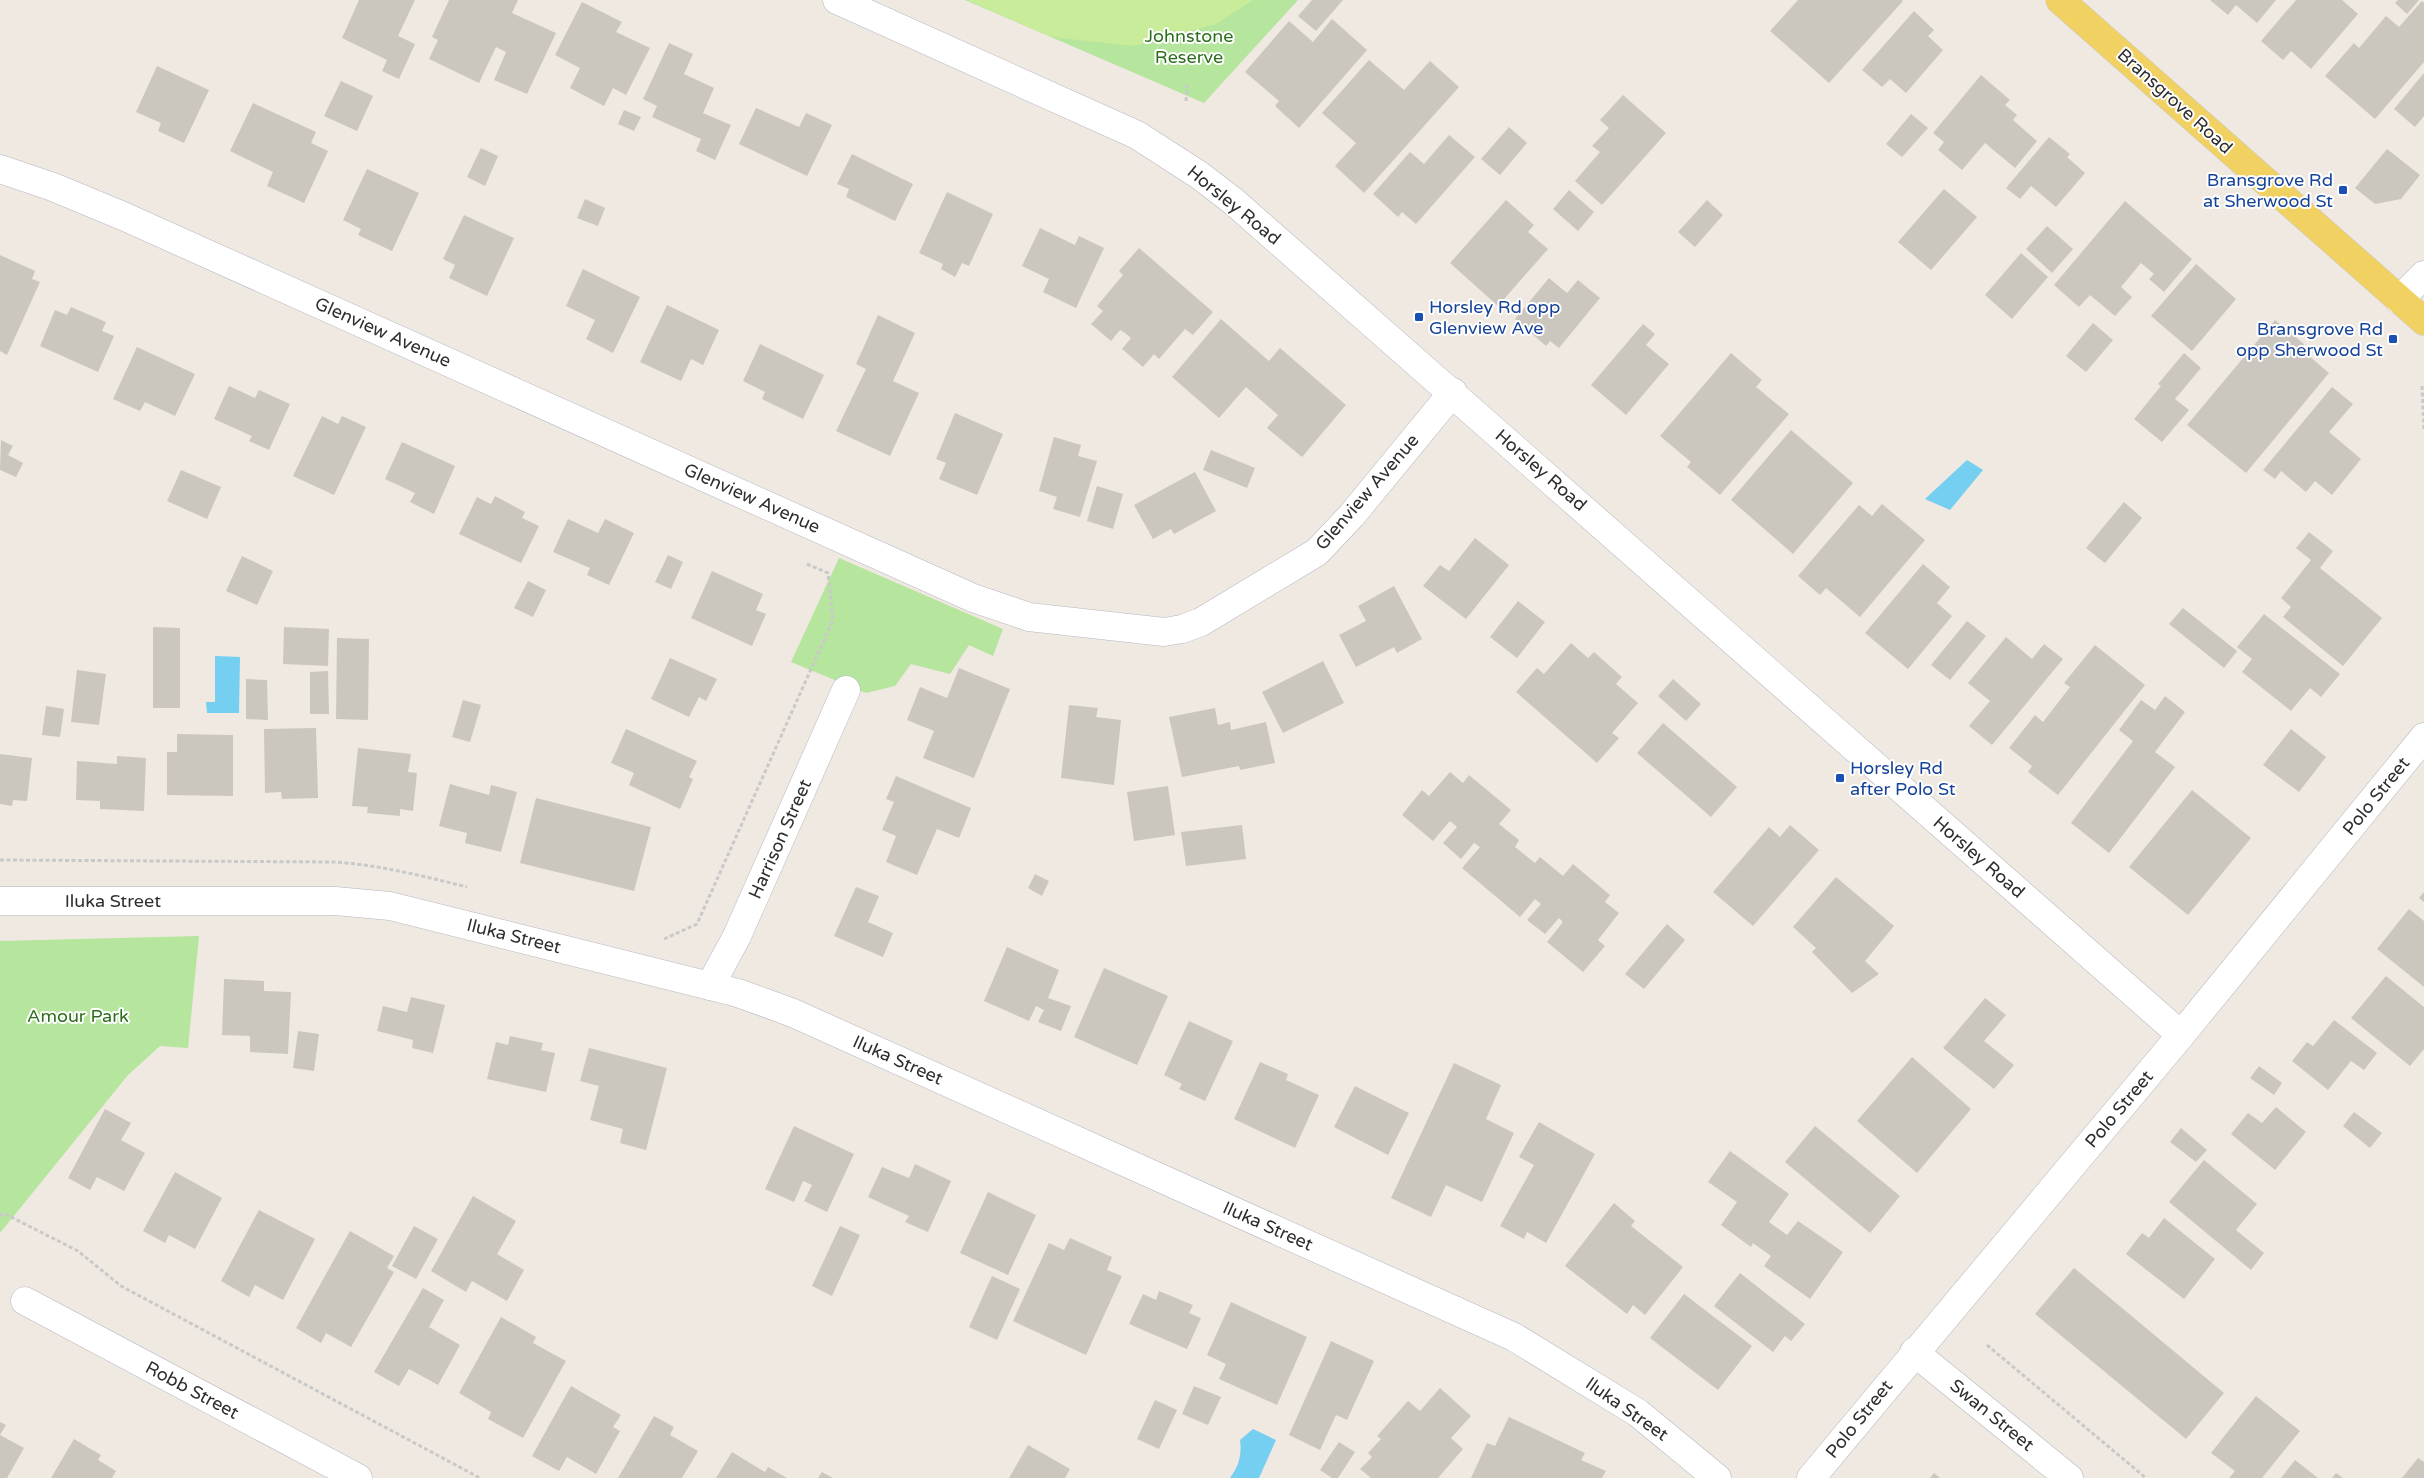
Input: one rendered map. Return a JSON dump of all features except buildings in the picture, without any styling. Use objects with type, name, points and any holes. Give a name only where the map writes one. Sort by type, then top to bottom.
[{"type":"main road","name":"Bransgrove Road","points":[[2060,0],[2424,321]]},
{"type":"street","name":"Horsley Road","points":[[837,0],[1129,131],[1172,157],[1233,201],[1453,392],[2181,1036]]},
{"type":"street","name":"Glenview Avenue","points":[[0,169],[53,187],[123,216],[964,594],[1002,610],[1029,617],[1164,632],[1182,629],[1201,622],[1317,552],[1352,515],[1453,392]]},
{"type":"street","points":[[2399,300],[2424,275]]},
{"type":"street","name":"Harrison Street","points":[[710,986],[737,936],[846,690]]},
{"type":"street","name":"Polo Street","points":[[1811,1478],[1914,1352],[2181,1036],[2424,737]]},
{"type":"street","name":"Iluka Street","points":[[0,901],[335,901],[390,906],[738,993],[793,1013],[1514,1337],[1638,1413],[1717,1478]]},
{"type":"street","name":"Robb Street","points":[[25,1301],[358,1478]]},
{"type":"street","name":"Swan Street","points":[[1914,1352],[2069,1478]]},
{"type":"path","points":[[1186,101],[1187,85]]},
{"type":"path","points":[[2422,386],[2424,431]]},
{"type":"path","points":[[654,936],[664,939],[697,924],[832,620],[828,573],[801,561]]},
{"type":"path","points":[[0,860],[335,862],[369,864],[472,888]]},
{"type":"path","points":[[0,1216],[3,1213],[64,1242],[78,1251],[120,1286],[480,1478]]},
{"type":"path","points":[[1987,1345],[2146,1478]]},
{"type":"green space","name":"Johnstone Reserve","points":[[965,0],[1298,0],[1204,103]]},
{"type":"green space","points":[[967,0],[1253,0],[1216,24],[1134,46],[1051,37]]},
{"type":"green space","points":[[839,558],[1003,629],[993,656],[969,645],[950,674],[911,664],[895,686],[866,693],[791,662]]},
{"type":"green space","name":"Amour Park","points":[[199,936],[188,1048],[160,1046],[128,1075],[0,1233],[0,941]]},
{"type":"water","points":[[1967,460],[1983,470],[1950,510],[1925,499]]},
{"type":"water","points":[[215,656],[240,657],[239,713],[207,713],[206,702],[215,702]]},
{"type":"water","points":[[1253,1429],[1276,1440],[1259,1478],[1230,1478],[1239,1460],[1240,1440]]},
{"type":"place","name":"Bransgrove Rd at Sherwood St","points":[[2343,190]]},
{"type":"place","name":"Horsley Rd opp Glenview Ave","points":[[1419,317]]},
{"type":"place","name":"Bransgrove Rd opp Sherwood St","points":[[2393,339]]},
{"type":"place","name":"Horsley Rd after Polo St","points":[[1840,778]]}]
